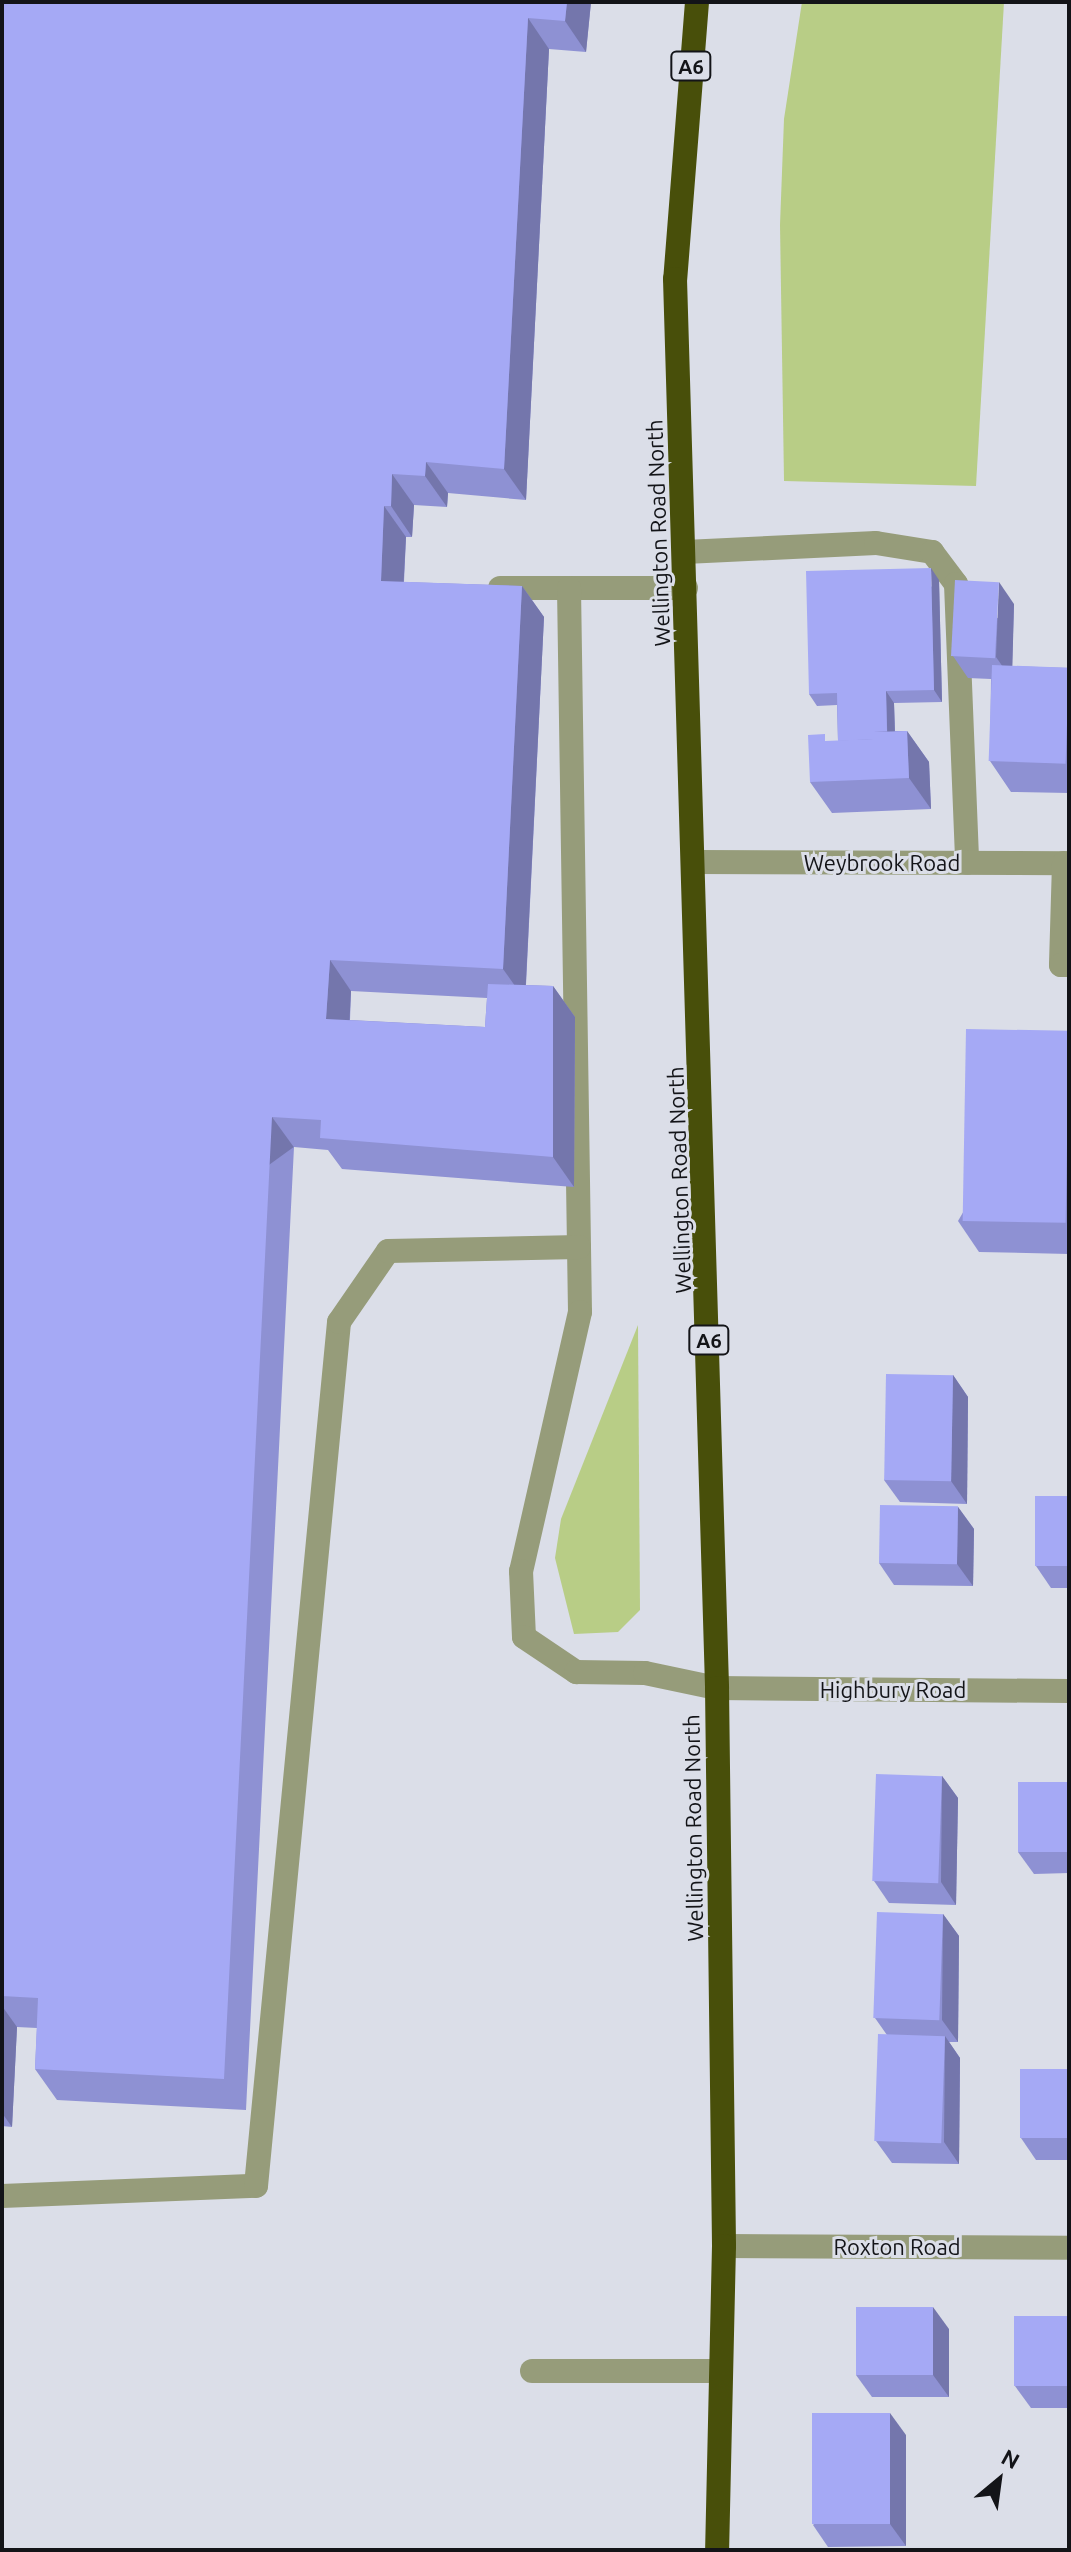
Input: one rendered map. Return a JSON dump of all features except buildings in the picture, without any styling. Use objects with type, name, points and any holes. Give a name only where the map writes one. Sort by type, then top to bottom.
[{"type":"highway","name":"Wellington Road North","points":[[697,2],[675,279],[696,862],[717,1688],[724,2246],[717,2550]]},
{"type":"street","points":[[685,552],[876,543],[932,552],[956,584],[967,863]]},
{"type":"street","points":[[500,588],[686,588]]},
{"type":"street","points":[[2,2196],[256,2186],[339,1322],[388,1251],[579,1247],[569,588]]},
{"type":"street","name":"Weybrook Road","points":[[696,862],[1066,863]]},
{"type":"street","points":[[1066,863],[1061,965],[1069,965]]},
{"type":"street","name":"Highbury Road","points":[[579,1247],[580,1312],[521,1571],[524,1637],[576,1672],[645,1673],[717,1688],[1069,1691]]},
{"type":"street","name":"Roxton Road","points":[[724,2246],[1069,2248]]},
{"type":"street","points":[[532,2371],[721,2371]]},
{"type":"green space","points":[[802,2],[1004,2],[976,486],[784,481],[780,225],[784,119]]},
{"type":"green space","points":[[638,1325],[640,1610],[618,1632],[574,1634],[555,1558],[561,1519]]}]
